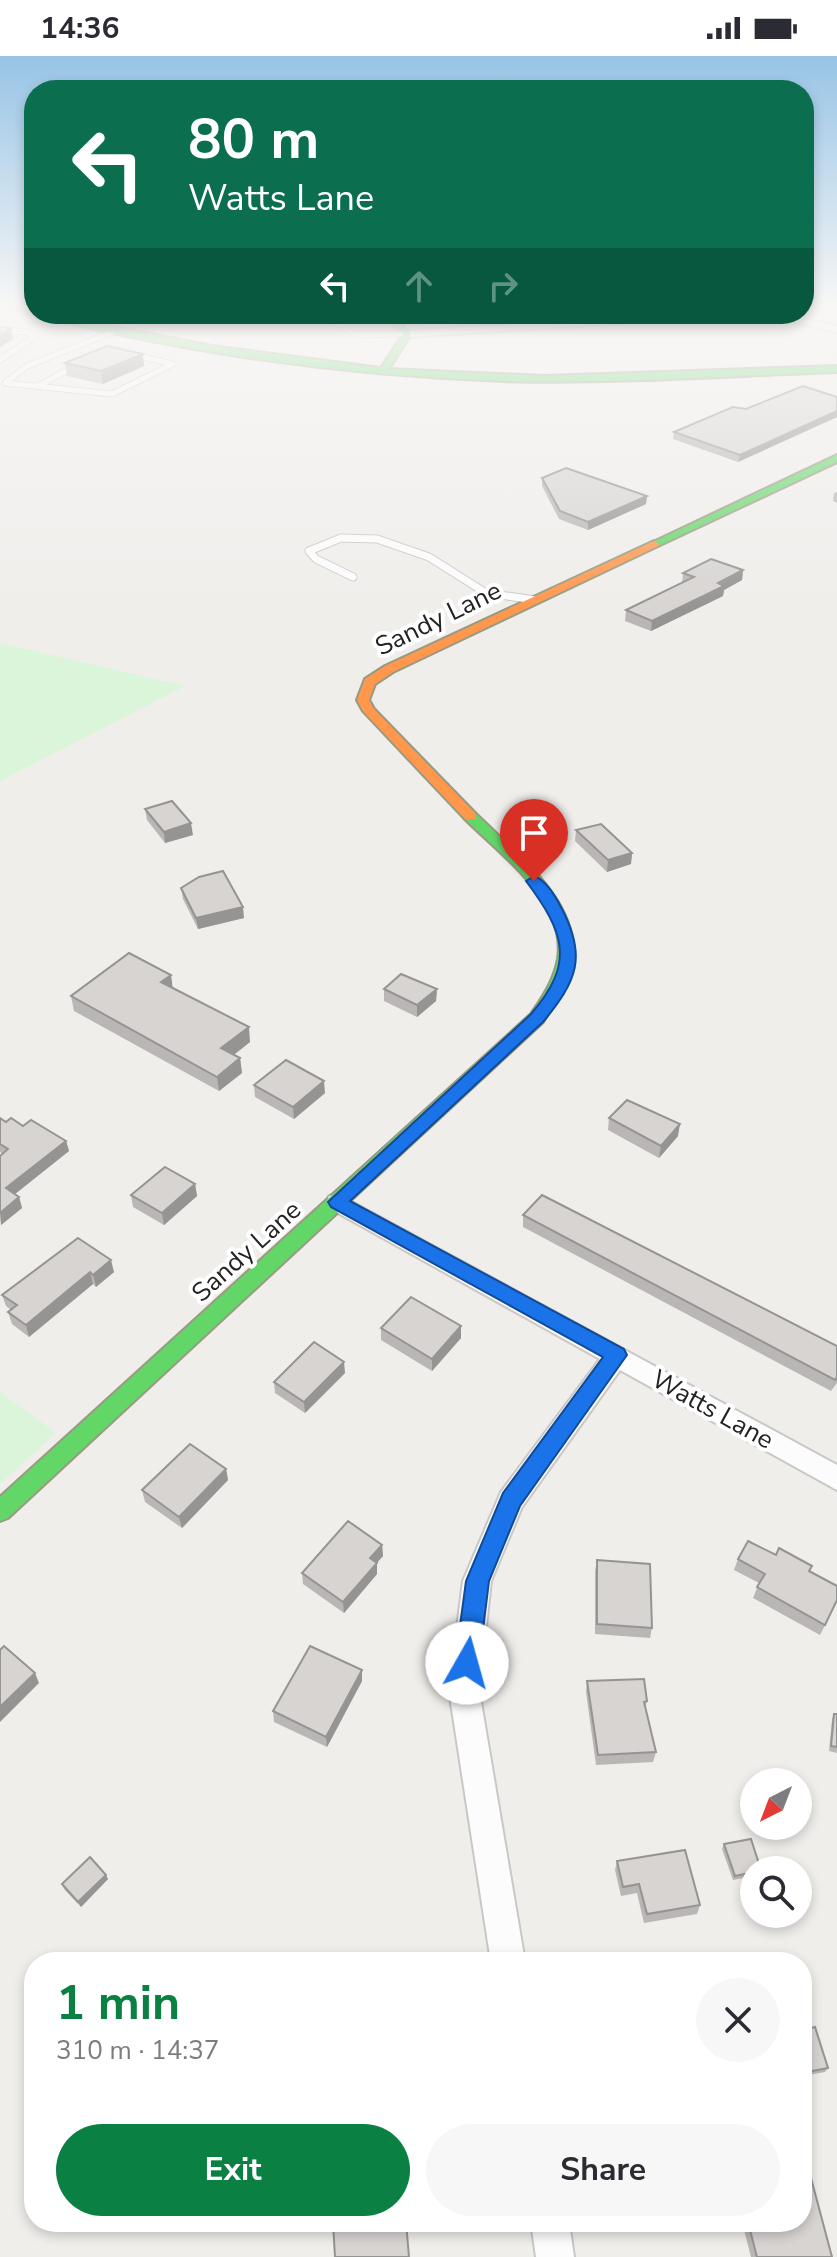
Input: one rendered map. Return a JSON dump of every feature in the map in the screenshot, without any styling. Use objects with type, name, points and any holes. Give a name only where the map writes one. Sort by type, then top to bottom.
[{"type":"main road","name":"Sandy Lane","points":[[0,1511],[537,1018],[556,995],[568,969],[570,955],[565,931],[550,900],[369,711],[363,700],[363,692],[373,678],[837,458]]},
{"type":"street","name":"Watts Lane","points":[[337,1202],[837,1478]]},
{"type":"street","points":[[506,1952],[464,1690],[477,1581],[511,1500],[617,1355]]},
{"type":"street","points":[[551,2232],[555,2257]]},
{"type":"lane","points":[[353,577],[316,559],[309,551],[318,544],[344,539],[391,543],[447,567],[481,591],[511,599],[535,600]]},
{"type":"green space","points":[[0,643],[185,686],[0,781]]},
{"type":"green space","points":[[0,1392],[56,1433],[0,1484]]},
{"type":"building","points":[[754,406],[837,406],[837,411],[740,455],[674,432],[733,407],[746,409]]},
{"type":"building","points":[[566,468],[647,496],[588,522],[560,511],[542,478]]},
{"type":"building","points":[[711,559],[743,570],[718,583],[724,586],[652,621],[626,610],[694,577],[683,573]]},
{"type":"building","points":[[172,801],[191,823],[164,832],[145,809]]},
{"type":"building","points":[[601,824],[632,853],[608,860],[576,830]]},
{"type":"building","points":[[223,871],[243,907],[196,918],[181,888],[199,877]]},
{"type":"building","points":[[129,953],[171,975],[161,982],[249,1027],[221,1048],[240,1058],[217,1077],[71,996]]},
{"type":"building","points":[[401,974],[437,989],[417,1005],[384,989]]},
{"type":"building","points":[[286,1060],[324,1081],[293,1107],[254,1085]]},
{"type":"building","points":[[627,1100],[680,1124],[661,1146],[609,1118]]},
{"type":"building","points":[[0,1118],[6,1122],[11,1118],[23,1126],[31,1120],[66,1141],[6,1188],[19,1197],[0,1213],[0,1156],[8,1149],[0,1144]]},
{"type":"building","points":[[165,1167],[195,1184],[162,1213],[131,1195]]},
{"type":"building","points":[[542,1195],[837,1346],[837,1377],[835,1380],[523,1215]]},
{"type":"building","points":[[78,1238],[111,1260],[93,1275],[90,1272],[26,1325],[8,1312],[17,1305],[2,1295]]},
{"type":"building","points":[[411,1297],[461,1326],[432,1359],[381,1328]]},
{"type":"building","points":[[314,1342],[344,1362],[304,1402],[274,1382]]},
{"type":"building","points":[[190,1444],[226,1469],[179,1517],[142,1490]]},
{"type":"building","points":[[348,1521],[382,1545],[370,1558],[377,1563],[343,1602],[302,1573]]},
{"type":"building","points":[[748,1541],[776,1555],[779,1548],[812,1566],[809,1571],[837,1586],[837,1600],[825,1625],[757,1587],[765,1574],[738,1559]]},
{"type":"building","points":[[597,1560],[650,1564],[652,1628],[597,1624]]},
{"type":"building","points":[[4,1646],[35,1673],[0,1707],[0,1650]]},
{"type":"building","points":[[310,1646],[362,1670],[326,1737],[273,1711]]},
{"type":"building","points":[[644,1679],[647,1701],[644,1702],[656,1752],[598,1755],[587,1681]]},
{"type":"building","points":[[834,1714],[837,1714],[837,1747],[831,1746]]},
{"type":"building","points":[[751,1840],[756,1856],[740,1856],[740,1875],[735,1876],[724,1844]]},
{"type":"building","points":[[685,1850],[700,1905],[647,1914],[639,1884],[623,1887],[617,1861]]},
{"type":"building","points":[[90,1857],[106,1875],[78,1902],[62,1884]]},
{"type":"building","points":[[815,2027],[828,2068],[812,2071],[812,2028]]},
{"type":"building","points":[[812,2182],[832,2257],[757,2257],[751,2232],[812,2232]]},
{"type":"building","points":[[334,2232],[407,2232],[409,2257],[335,2257]]},
{"type":"traffic: fast","points":[[654,544],[837,458]]},
{"type":"traffic: fast","points":[[0,1511],[537,1018],[558,986],[566,957],[564,931],[554,907],[538,884],[470,816]]},
{"type":"traffic: slow","points":[[470,816],[369,711],[363,700],[369,682],[389,669],[654,544]]},
{"type":"route","points":[[467,1663],[477,1581],[511,1500],[617,1355],[337,1202],[537,1018],[556,995],[568,969],[570,955],[558,914],[534,881]]}]
